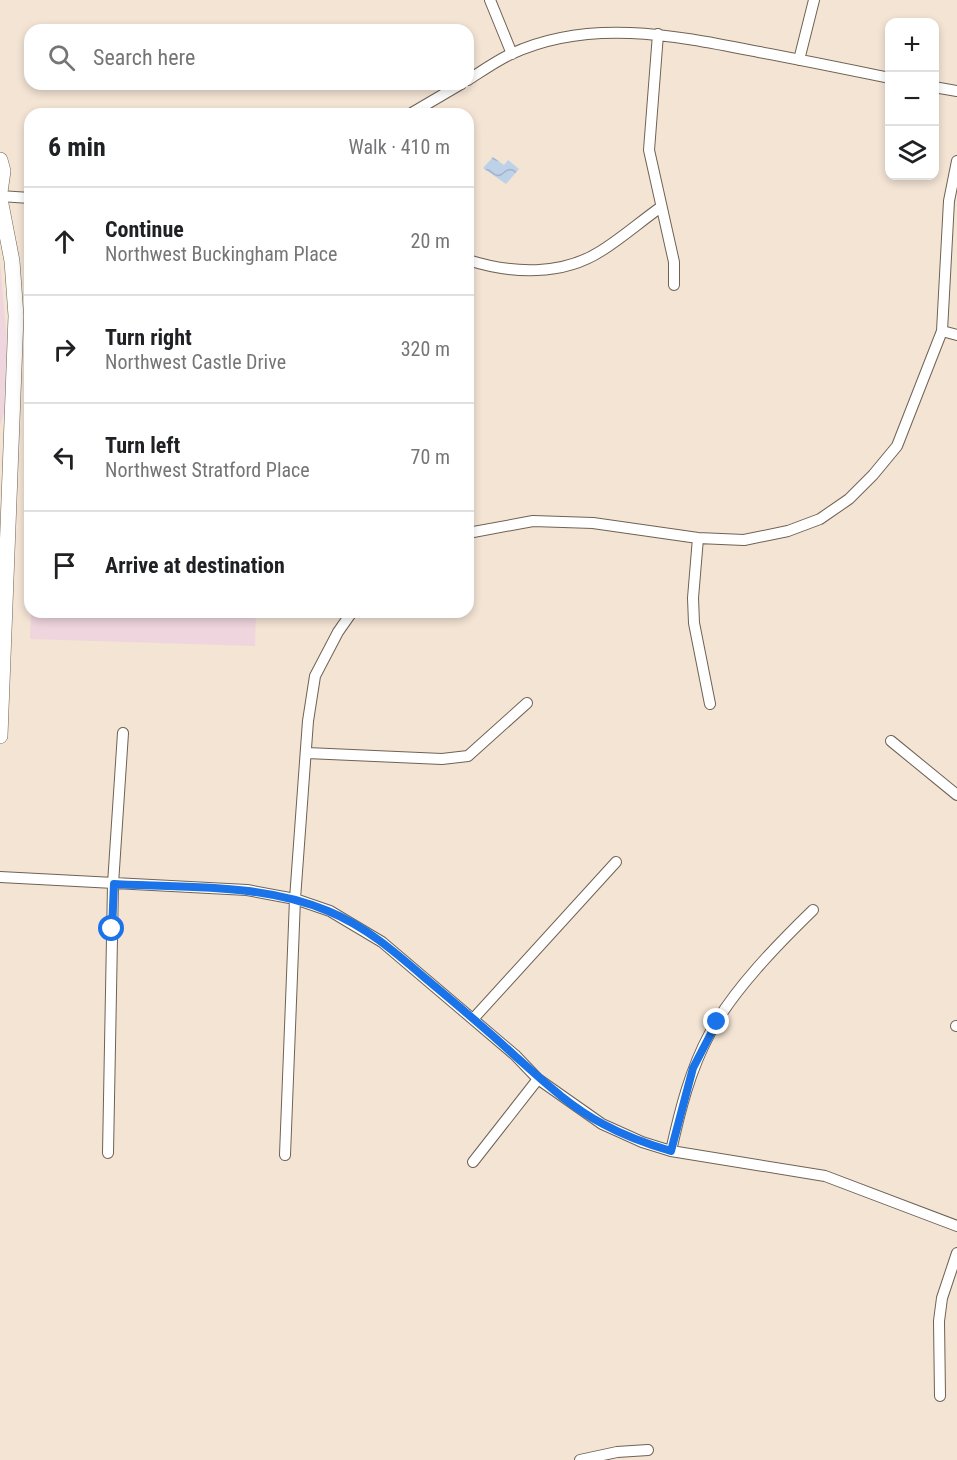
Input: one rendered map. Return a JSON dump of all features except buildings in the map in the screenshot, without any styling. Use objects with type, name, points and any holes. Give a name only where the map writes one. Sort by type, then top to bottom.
[{"type":"main road","points":[[0,160],[3,171],[0,196],[15,294],[6,446],[0,735]]},
{"type":"street","points":[[489,0],[512,54]]},
{"type":"street","points":[[799,60],[814,0]]},
{"type":"street","points":[[474,76],[512,54],[581,35],[621,31],[688,38],[885,77]]},
{"type":"street","points":[[658,34],[649,150],[674,262],[674,285]]},
{"type":"street","points":[[939,88],[957,91]]},
{"type":"street","points":[[420,108],[451,90]]},
{"type":"street","points":[[474,532],[533,521],[616,525],[698,538],[744,540],[788,531],[820,519],[849,498],[873,475],[897,446],[942,332],[949,201],[957,161]]},
{"type":"street","points":[[0,196],[24,198]]},
{"type":"street","points":[[474,262],[489,267],[518,270],[571,267],[602,251],[661,207]]},
{"type":"street","points":[[942,332],[957,335]]},
{"type":"street","points":[[698,538],[693,598],[694,623],[710,704]]},
{"type":"street","points":[[285,1155],[295,899],[308,721],[315,676],[348,618]]},
{"type":"street","points":[[307,753],[442,759],[468,756],[527,703]]},
{"type":"street","points":[[108,1153],[114,884],[123,733]]},
{"type":"street","points":[[891,741],[957,795]]},
{"type":"street","points":[[473,1019],[616,862]]},
{"type":"street","points":[[0,877],[247,890],[295,899],[330,911],[382,942],[473,1019],[538,1079],[602,1124],[642,1142],[671,1151],[825,1176],[957,1226]]},
{"type":"street","points":[[671,1151],[683,1096],[710,1032],[738,993],[813,910]]},
{"type":"street","points":[[473,1162],[538,1079]]},
{"type":"street","points":[[940,1396],[938,1362],[942,1298],[957,1253]]},
{"type":"street","points":[[580,1460],[617,1452],[648,1450]]},
{"type":"shaded area","points":[[0,261],[7,343],[4,412],[0,426]]},
{"type":"shaded area","points":[[31,618],[256,618],[255,646],[30,639]]},
{"type":"water","points":[[493,157],[504,165],[508,160],[519,169],[506,184],[483,168]]},
{"type":"route","points":[[112,929],[114,884],[247,890],[295,899],[330,911],[382,942],[515,1055],[538,1079],[570,1103],[602,1124],[642,1142],[671,1151],[683,1096],[693,1068],[717,1022]]}]
